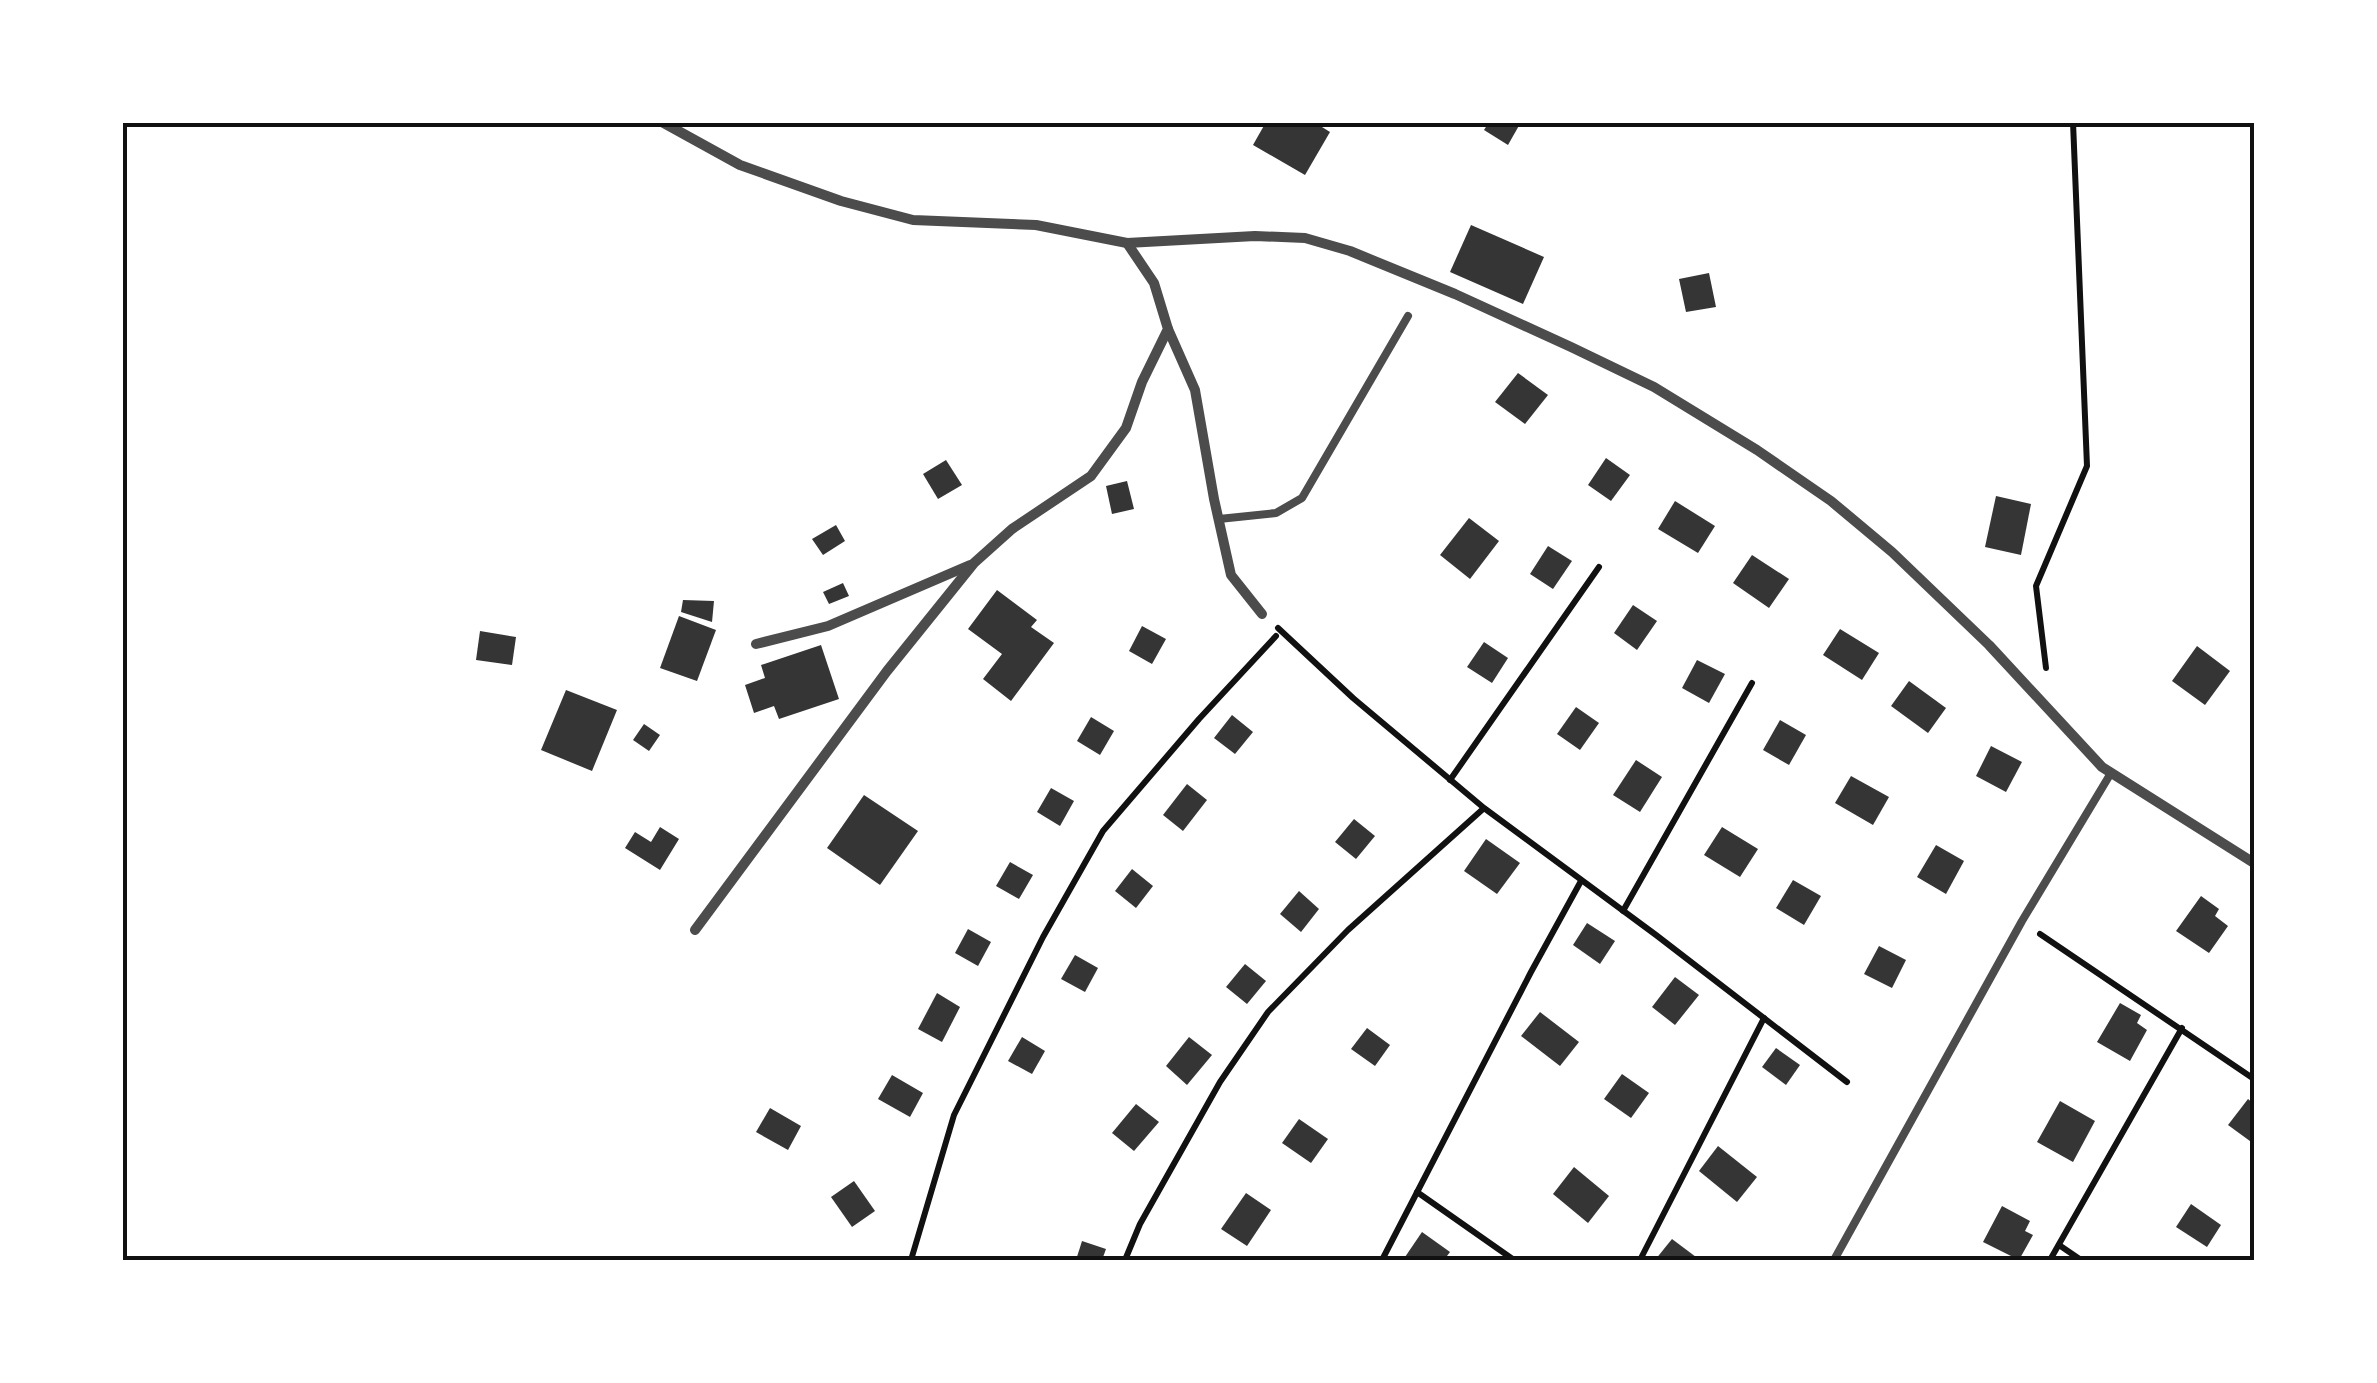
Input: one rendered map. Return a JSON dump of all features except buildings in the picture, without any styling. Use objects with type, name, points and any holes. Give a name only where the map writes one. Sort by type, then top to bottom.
[{"type":"street","points":[[662,122],[740,165],[842,201],[913,220],[1036,225],[1126,243],[1255,236],[1305,238],[1350,251],[1455,294],[1654,387],[1757,450],[1831,502],[1892,552],[1989,645],[2102,768],[2254,864]]},
{"type":"street","points":[[1126,243],[1154,283],[1168,329],[1195,390],[1232,574],[1262,614]]},
{"type":"street","points":[[695,930],[887,671],[974,563],[1012,529],[1090,476],[1126,428],[1142,382],[1168,329]]},
{"type":"street","points":[[756,644],[828,626],[974,563]]},
{"type":"lane","points":[[1219,518],[1276,513],[1302,498],[1408,316]]},
{"type":"lane","points":[[1834,1260],[2022,921],[2110,773]]},
{"type":"path","points":[[2052,684],[2046,667],[2036,586],[2087,466],[2073,122]]},
{"type":"path","points":[[1450,780],[1599,567]]},
{"type":"path","points":[[1262,614],[1353,698],[1484,808],[1847,1082]]},
{"type":"path","points":[[911,1260],[954,1115],[1043,937],[1103,831],[1281,631]]},
{"type":"path","points":[[1623,911],[1752,683]]},
{"type":"path","points":[[1126,1260],[1140,1224],[1220,1082],[1268,1012],[1348,930],[1484,808]]},
{"type":"path","points":[[1382,1260],[1581,880]]},
{"type":"path","points":[[2022,921],[2254,1079]]},
{"type":"path","points":[[1640,1260],[1764,1018]]},
{"type":"path","points":[[2050,1260],[2182,1028]]},
{"type":"path","points":[[1417,1192],[1514,1260]]},
{"type":"path","points":[[2059,1245],[2081,1260]]}]
